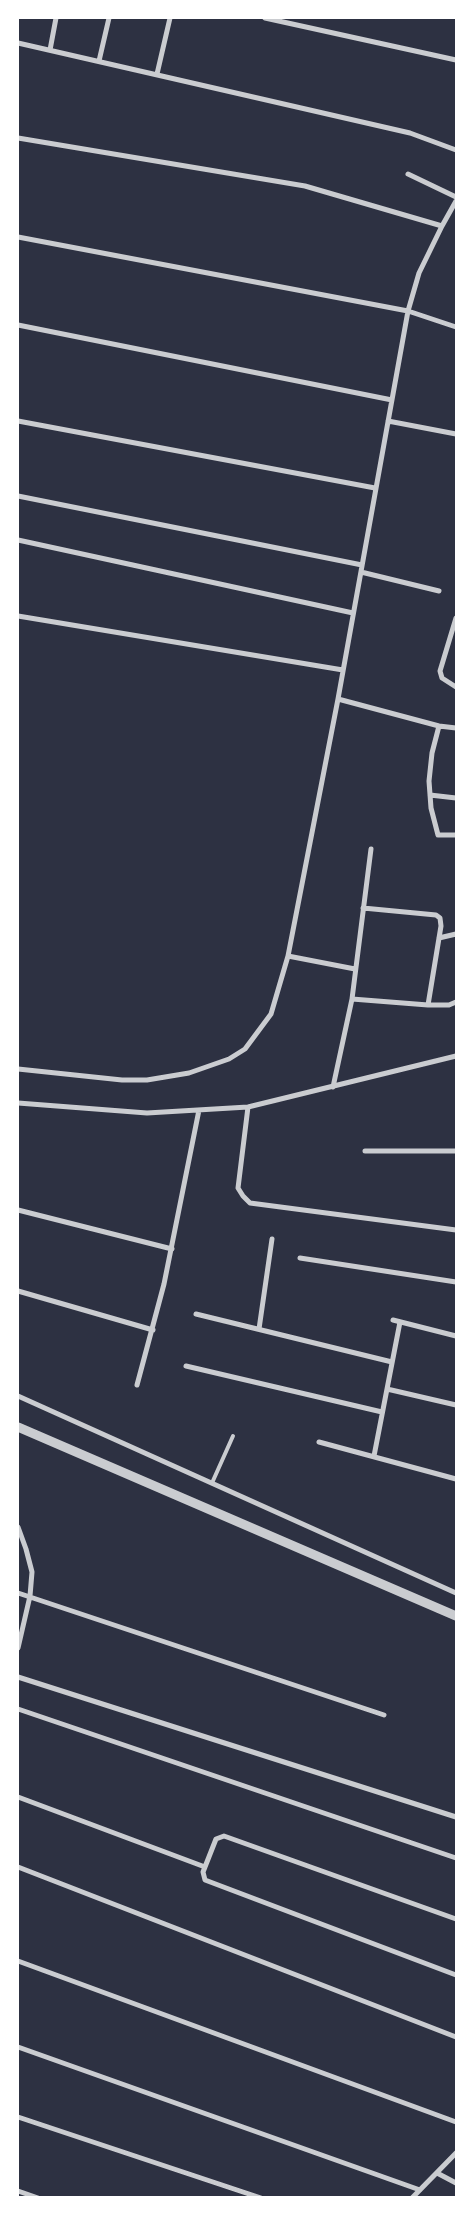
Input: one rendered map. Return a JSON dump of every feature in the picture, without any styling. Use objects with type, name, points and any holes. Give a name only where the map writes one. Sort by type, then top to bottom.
[{"type":"street","points":[[50,50],[56,18]]},
{"type":"street","points":[[99,61],[109,18]]},
{"type":"street","points":[[157,74],[170,18]]},
{"type":"street","points":[[265,18],[456,60]]},
{"type":"street","points":[[18,43],[410,133],[456,150]]},
{"type":"street","points":[[18,138],[305,186],[442,226]]},
{"type":"street","points":[[408,174],[456,197]]},
{"type":"street","points":[[18,1069],[122,1080],[147,1080],[189,1073],[229,1059],[245,1049],[271,1014],[288,956],[338,699],[408,311],[419,273],[456,201]]},
{"type":"street","points":[[18,237],[408,311],[456,327]]},
{"type":"street","points":[[18,325],[392,400]]},
{"type":"street","points":[[18,421],[375,488]]},
{"type":"street","points":[[388,421],[456,434]]},
{"type":"street","points":[[18,496],[362,565]]},
{"type":"street","points":[[18,540],[353,613]]},
{"type":"street","points":[[361,572],[439,590]]},
{"type":"street","points":[[18,616],[343,670]]},
{"type":"street","points":[[456,618],[440,671],[442,678],[456,687]]},
{"type":"street","points":[[338,699],[439,726],[456,728]]},
{"type":"street","points":[[439,726],[432,753],[429,781],[432,808],[438,835],[456,835]]},
{"type":"street","points":[[430,795],[456,798]]},
{"type":"street","points":[[333,1087],[352,999],[371,849]]},
{"type":"street","points":[[363,908],[436,916],[442,921],[428,1005]]},
{"type":"street","points":[[439,938],[456,934]]},
{"type":"street","points":[[288,956],[355,969]]},
{"type":"street","points":[[352,999],[428,1005],[449,1005],[456,1002]]},
{"type":"street","points":[[18,1102],[147,1113],[248,1106],[456,1056]]},
{"type":"street","points":[[248,1106],[238,1188],[250,1203],[456,1230]]},
{"type":"street","points":[[137,1385],[153,1330],[172,1249],[199,1110]]},
{"type":"street","points":[[364,1151],[456,1151]]},
{"type":"street","points":[[18,1210],[172,1249]]},
{"type":"street","points":[[259,1329],[272,1239]]},
{"type":"street","points":[[300,1258],[456,1282]]},
{"type":"street","points":[[18,1292],[153,1330]]},
{"type":"street","points":[[196,1314],[392,1362]]},
{"type":"street","points":[[394,1320],[456,1336]]},
{"type":"street","points":[[374,1456],[400,1322]]},
{"type":"street","points":[[186,1366],[382,1412]]},
{"type":"street","points":[[387,1389],[456,1405]]},
{"type":"street","points":[[18,1396],[456,1593]]},
{"type":"street","points":[[18,1428],[456,1616]]},
{"type":"street","points":[[319,1442],[456,1479]]},
{"type":"street","points":[[18,1527],[32,1572],[30,1596],[18,1648]]},
{"type":"street","points":[[18,1593],[384,1715]]},
{"type":"street","points":[[18,1678],[456,1817]]},
{"type":"street","points":[[18,1709],[456,1858]]},
{"type":"street","points":[[18,1797],[205,1867]]},
{"type":"street","points":[[456,1919],[224,1836],[216,1840],[203,1875],[205,1880],[456,1975]]},
{"type":"street","points":[[18,1867],[456,2036]]},
{"type":"street","points":[[18,1961],[456,2122]]},
{"type":"street","points":[[18,2047],[420,2190]]},
{"type":"street","points":[[18,2117],[261,2198]]},
{"type":"street","points":[[412,2198],[456,2153]]},
{"type":"street","points":[[437,2173],[456,2183]]},
{"type":"street","points":[[18,2191],[38,2198]]},
{"type":"lane","points":[[212,1484],[233,1436]]}]
